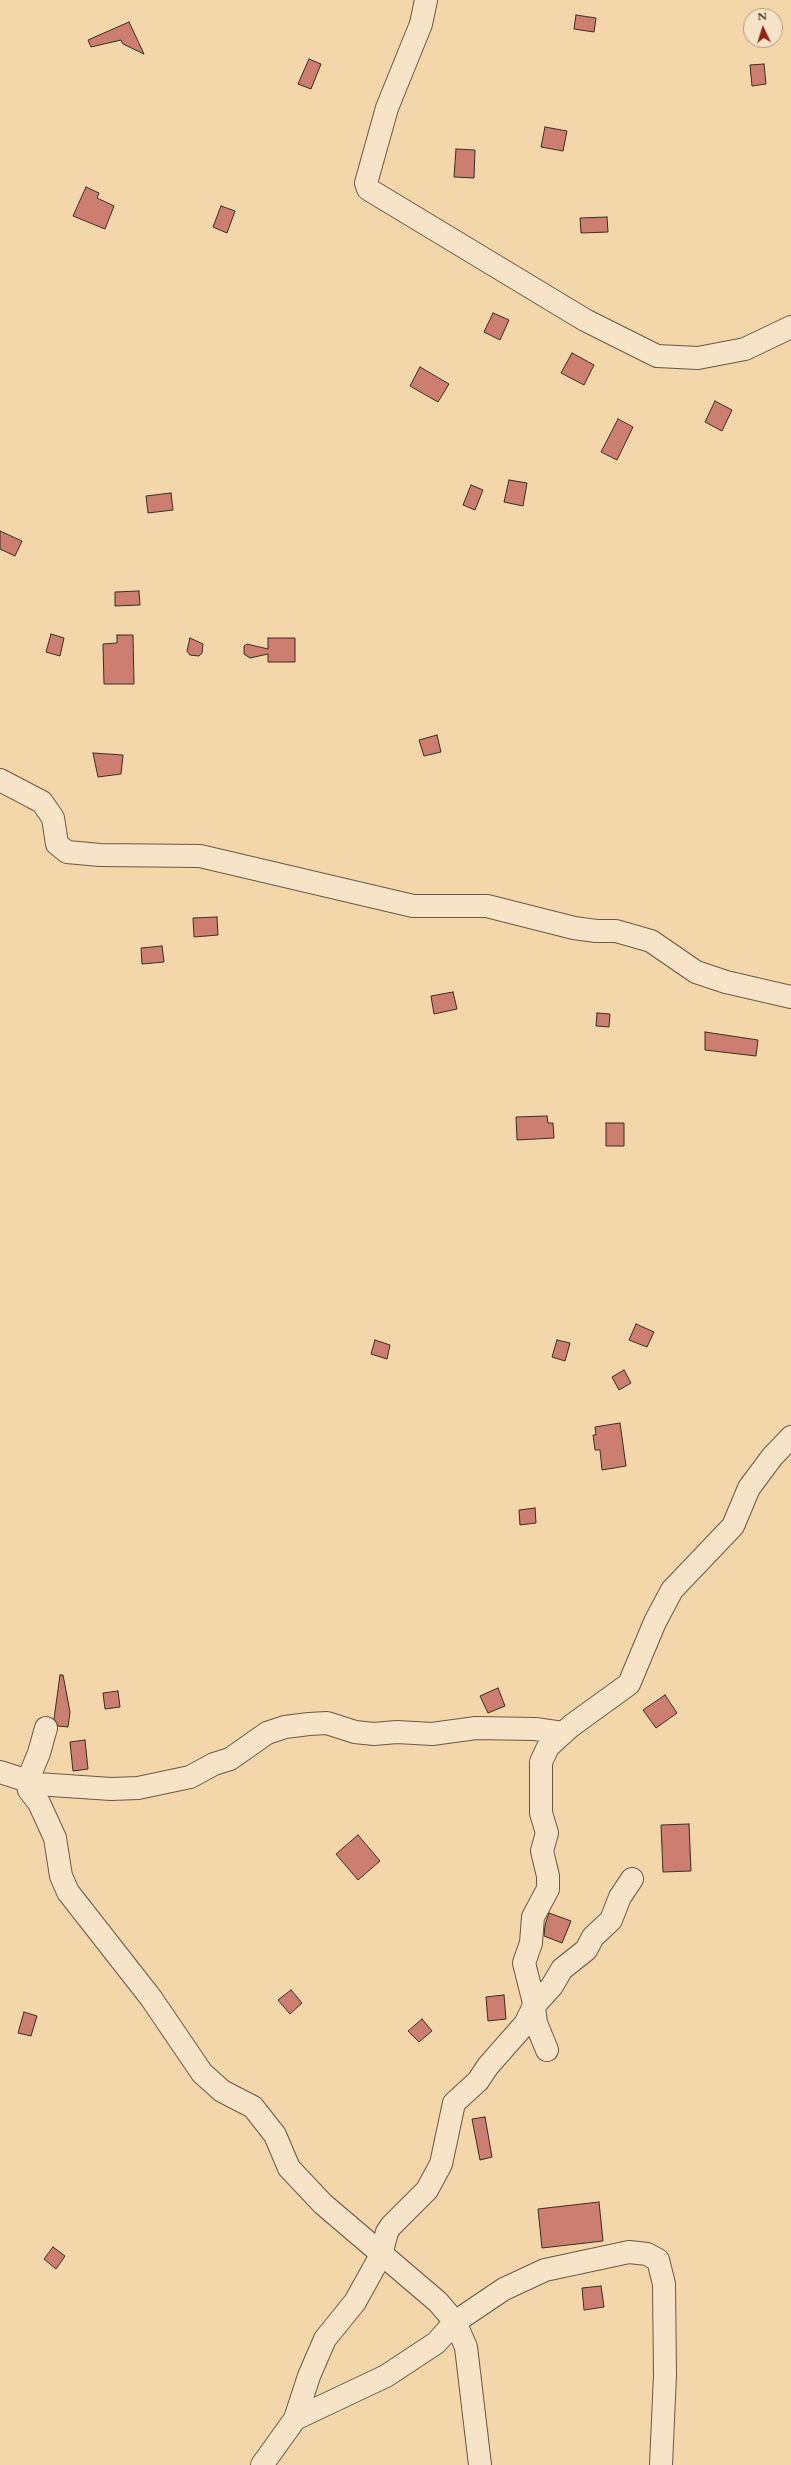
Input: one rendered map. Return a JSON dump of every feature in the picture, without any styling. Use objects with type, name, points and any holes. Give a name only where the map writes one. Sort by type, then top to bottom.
[{"type":"street","points":[[426,0],[421,24],[387,108],[366,183],[368,189],[585,320],[657,356],[698,358],[745,349],[791,327]]},
{"type":"street","points":[[0,780],[42,802],[53,818],[57,844],[67,852],[100,855],[200,856],[413,906],[496,907],[560,925],[596,931],[616,931],[651,941],[696,972],[726,982],[791,997]]},
{"type":"street","points":[[547,2050],[536,2023],[534,2006],[524,1963],[531,1943],[533,1917],[548,1889],[548,1876],[542,1851],[547,1833],[541,1813],[541,1762],[548,1747],[563,1733],[629,1684],[655,1622],[672,1590],[733,1526],[749,1488],[772,1457],[791,1437]]},
{"type":"street","points":[[0,1772],[27,1782],[111,1788],[138,1788],[190,1777],[214,1764],[230,1759],[267,1733],[285,1727],[309,1724],[326,1723],[355,1732],[374,1734],[397,1732],[432,1734],[476,1728],[535,1729],[563,1733]]},
{"type":"street","points":[[46,1728],[40,1753],[27,1782],[29,1790],[38,1803],[55,1838],[63,1884],[152,1998],[195,2065],[214,2086],[253,2107],[275,2135],[289,2168],[323,2204],[438,2302],[455,2322],[466,2347],[480,2465]]},
{"type":"street","points":[[262,2465],[295,2419],[309,2376],[325,2339],[355,2302],[381,2255],[387,2232],[391,2226],[427,2190],[441,2164],[454,2102],[478,2082],[488,2066],[525,2024],[534,2006],[552,1986],[562,1969],[586,1950],[593,1937],[611,1920],[620,1897],[632,1879]]},
{"type":"street","points":[[295,2419],[386,2376],[436,2343],[455,2322],[504,2289],[545,2270],[629,2252],[647,2254],[658,2260],[664,2284],[665,2345],[661,2465]]},
{"type":"building","points":[[576,15],[596,18],[594,32],[574,29]]},
{"type":"building","points":[[129,22],[144,54],[123,44],[121,40],[91,47],[88,40]]},
{"type":"building","points":[[309,59],[321,64],[311,89],[298,84]]},
{"type":"building","points":[[764,64],[766,84],[752,86],[750,65]]},
{"type":"building","points":[[545,127],[567,131],[563,151],[541,147]]},
{"type":"building","points":[[456,149],[475,150],[474,178],[454,177]]},
{"type":"building","points":[[86,187],[99,193],[97,198],[114,206],[105,229],[73,216]]},
{"type":"building","points":[[221,206],[235,211],[227,233],[213,227]]},
{"type":"building","points":[[607,217],[608,232],[581,233],[580,218]]},
{"type":"building","points":[[493,313],[509,320],[500,340],[484,332]]},
{"type":"building","points":[[572,353],[594,365],[584,385],[561,373]]},
{"type":"building","points":[[420,367],[449,384],[438,402],[410,386]]},
{"type":"building","points":[[715,401],[732,410],[722,431],[705,422]]},
{"type":"building","points":[[618,419],[633,427],[617,460],[601,452]]},
{"type":"building","points":[[509,480],[527,483],[523,506],[504,502]]},
{"type":"building","points":[[471,485],[483,490],[475,510],[463,505]]},
{"type":"building","points":[[171,493],[173,510],[148,513],[146,496]]},
{"type":"building","points":[[0,531],[22,541],[15,556],[0,549]]},
{"type":"building","points":[[139,591],[140,605],[115,606],[115,592]]},
{"type":"building","points":[[51,634],[64,638],[60,656],[46,652]]},
{"type":"building","points":[[117,635],[133,635],[134,684],[104,684],[103,644],[117,643]]},
{"type":"building","points":[[190,638],[203,644],[202,653],[199,656],[190,655],[187,651]]},
{"type":"building","points":[[268,638],[295,638],[295,662],[268,662],[268,654],[250,658],[244,654],[244,646],[247,644],[268,649]]},
{"type":"building","points":[[437,735],[441,752],[424,756],[419,740]]},
{"type":"building","points":[[93,753],[123,755],[121,774],[98,777]]},
{"type":"building","points":[[217,917],[218,935],[194,937],[193,918]]},
{"type":"building","points":[[162,946],[164,962],[142,964],[141,948]]},
{"type":"building","points":[[453,992],[457,1009],[434,1014],[431,996]]},
{"type":"building","points":[[597,1013],[610,1014],[609,1027],[596,1026]]},
{"type":"building","points":[[705,1032],[758,1040],[756,1056],[705,1050]]},
{"type":"building","points":[[547,1116],[548,1123],[553,1123],[554,1138],[517,1140],[516,1117]]},
{"type":"building","points":[[606,1123],[624,1123],[624,1146],[606,1146]]},
{"type":"building","points":[[636,1324],[654,1332],[647,1347],[629,1340]]},
{"type":"building","points":[[375,1340],[390,1345],[387,1359],[371,1354]]},
{"type":"building","points":[[557,1340],[570,1343],[565,1361],[552,1357]]},
{"type":"building","points":[[624,1370],[631,1383],[619,1390],[612,1377]]},
{"type":"building","points":[[620,1423],[626,1466],[602,1470],[600,1450],[595,1450],[593,1435],[596,1435],[595,1427]]},
{"type":"building","points":[[535,1508],[536,1523],[520,1525],[519,1510]]},
{"type":"building","points":[[60,1675],[63,1675],[70,1712],[68,1727],[58,1726],[54,1719]]},
{"type":"building","points":[[498,1688],[505,1706],[488,1713],[480,1696]]},
{"type":"building","points":[[118,1691],[120,1707],[105,1709],[103,1693]]},
{"type":"building","points":[[665,1695],[677,1713],[656,1728],[643,1710]]},
{"type":"building","points":[[85,1740],[88,1769],[73,1771],[70,1742]]},
{"type":"building","points":[[689,1824],[691,1871],[663,1872],[661,1825]]},
{"type":"building","points":[[358,1835],[380,1861],[358,1880],[336,1854]]},
{"type":"building","points":[[549,1913],[571,1921],[562,1943],[544,1936],[545,1925]]},
{"type":"building","points":[[291,1990],[302,2003],[290,2014],[278,2000]]},
{"type":"building","points":[[504,1995],[506,2019],[488,2021],[486,1997]]},
{"type":"building","points":[[24,2012],[37,2016],[31,2036],[18,2033]]},
{"type":"building","points":[[422,2019],[432,2031],[419,2042],[408,2031]]},
{"type":"building","points":[[485,2117],[492,2157],[480,2160],[472,2119]]},
{"type":"building","points":[[599,2202],[603,2241],[542,2248],[538,2209]]},
{"type":"building","points":[[53,2247],[65,2256],[56,2269],[44,2259]]},
{"type":"building","points":[[601,2286],[604,2307],[584,2310],[582,2288]]}]
